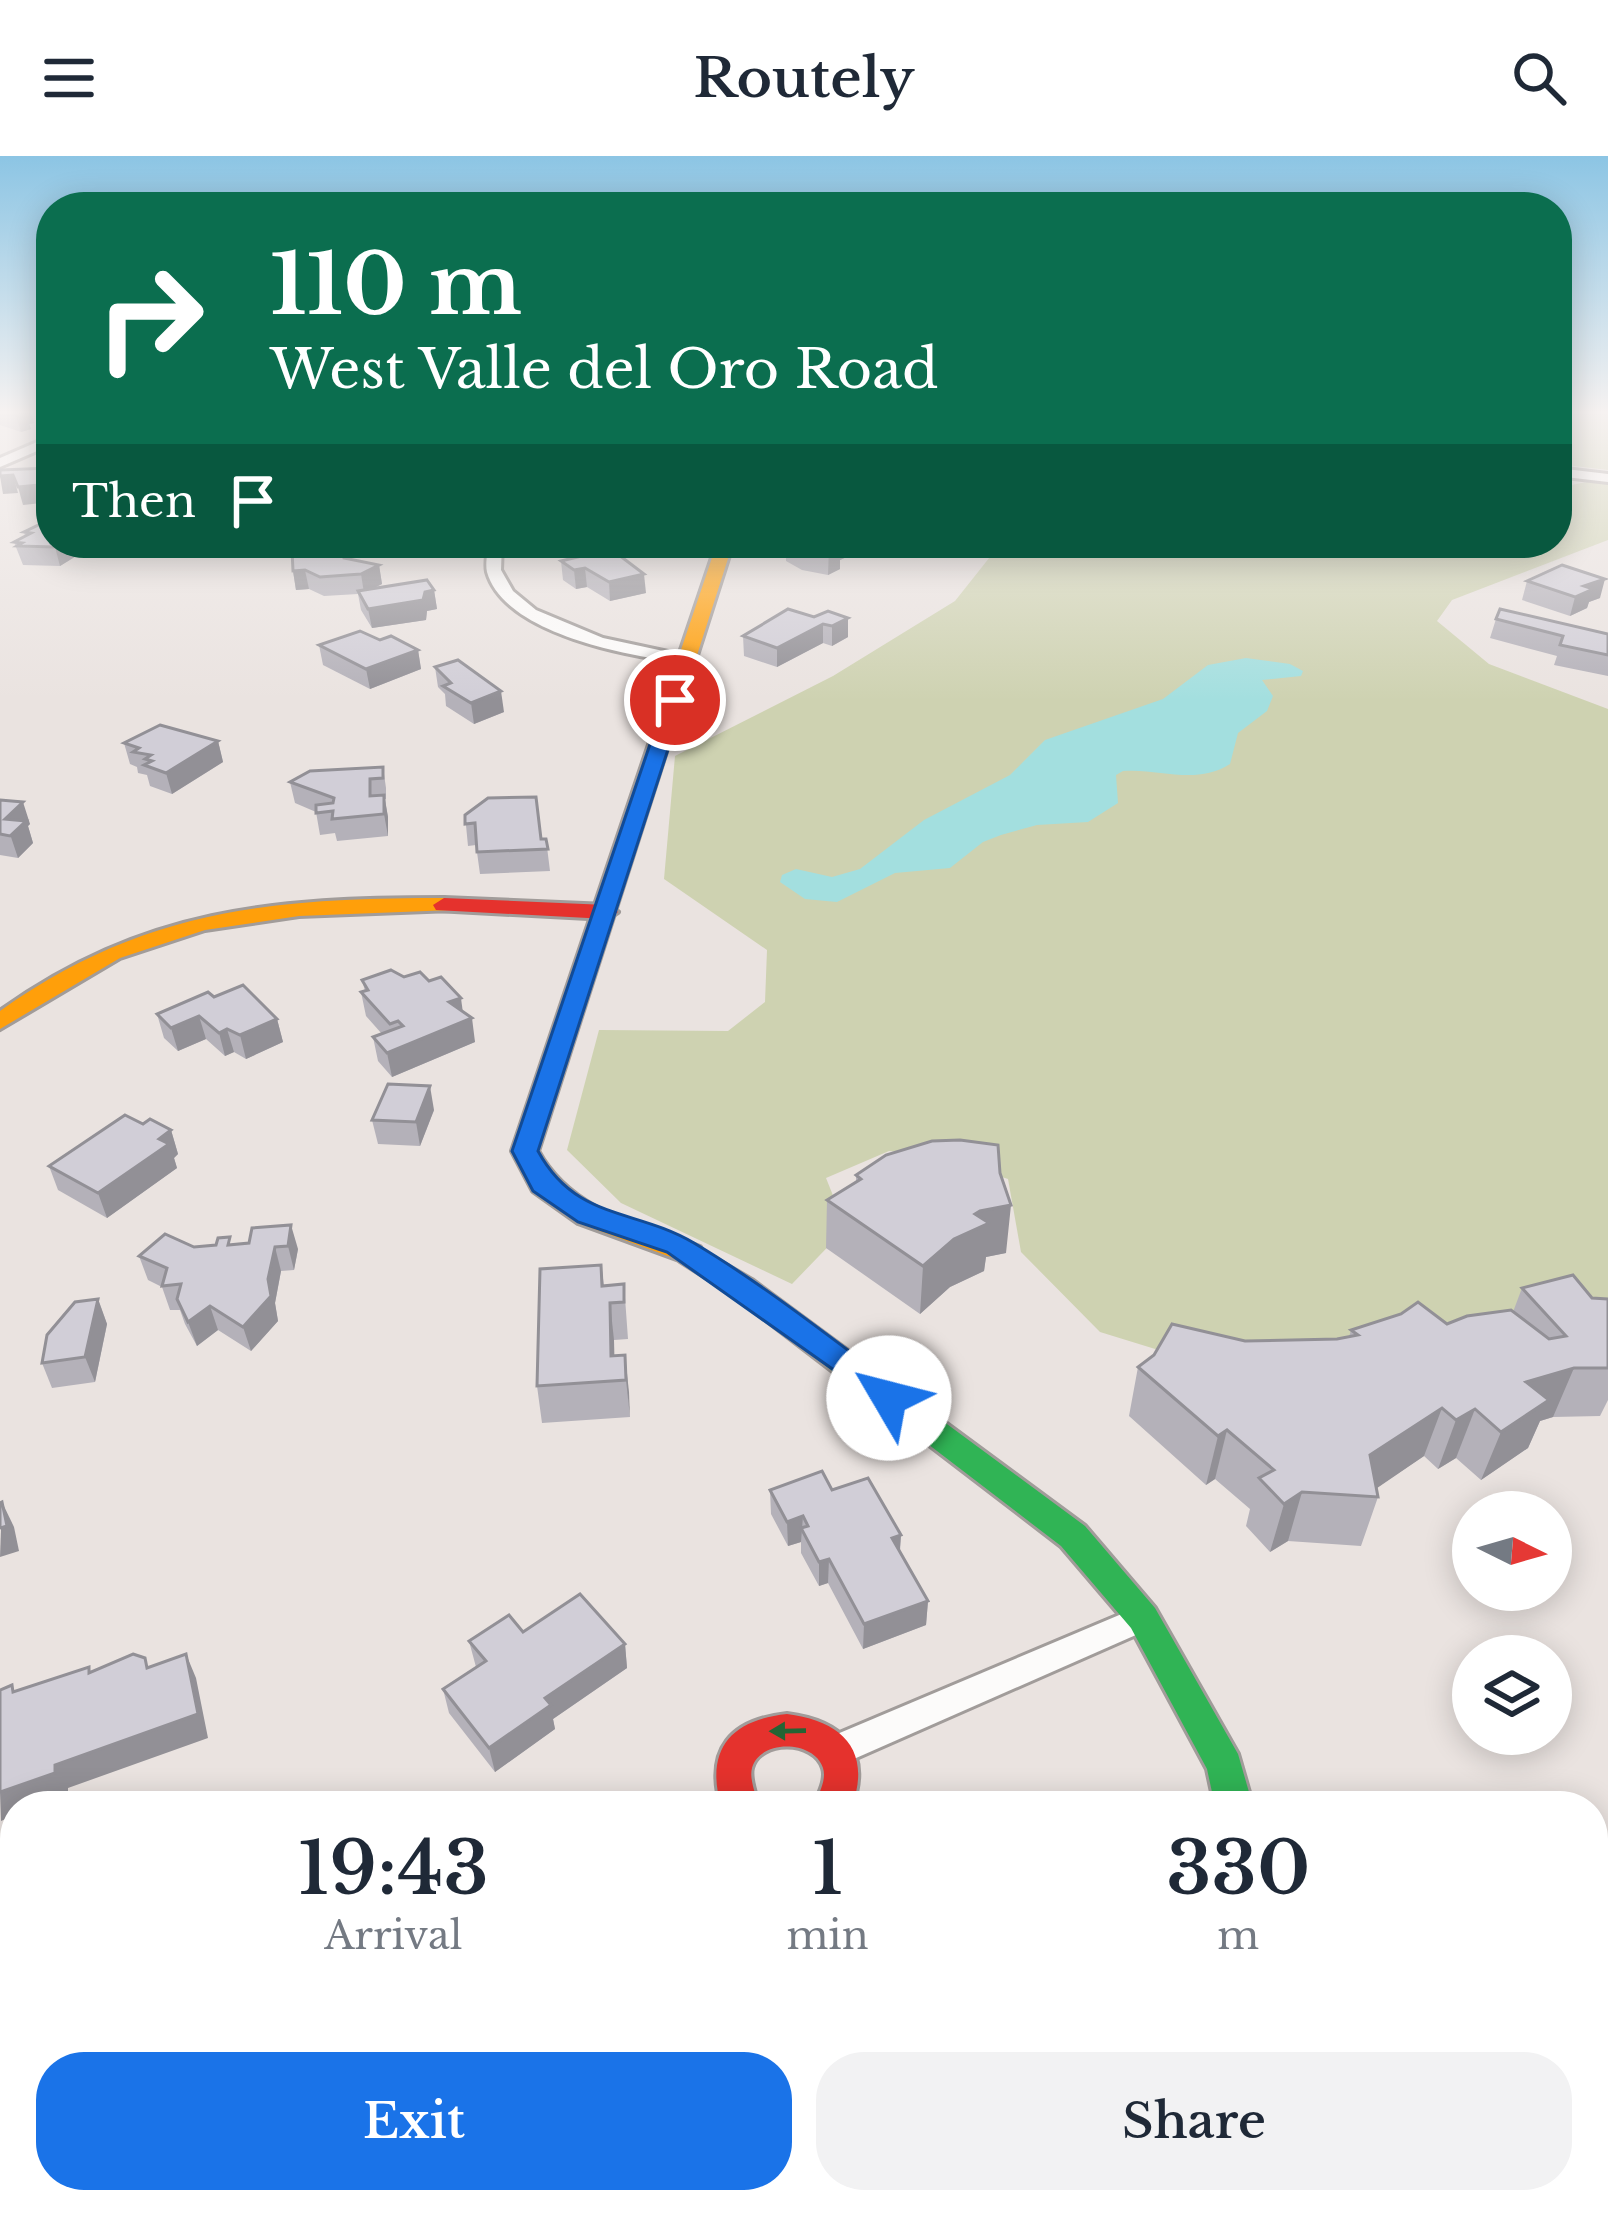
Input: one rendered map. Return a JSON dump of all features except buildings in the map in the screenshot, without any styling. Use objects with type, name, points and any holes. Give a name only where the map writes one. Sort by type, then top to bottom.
[{"type":"street","points":[[495,558],[495,573],[508,594],[535,616],[576,635],[644,656],[688,658]]},
{"type":"street","points":[[720,558],[525,1151],[543,1185],[588,1216],[677,1246],[742,1287],[1073,1536],[1143,1618],[1225,1766],[1231,1791]]},
{"type":"street","points":[[0,1022],[57,981],[134,944],[266,908],[358,902],[607,912]]},
{"type":"street","points":[[835,1751],[1143,1618]]},
{"type":"street","points":[[736,1791],[732,1772],[736,1757],[760,1734],[793,1727],[824,1739],[835,1751],[842,1767],[839,1791]]},
{"type":"green space","points":[[1572,509],[1608,509],[1608,540],[1572,554]]},
{"type":"green space","points":[[989,558],[1561,558],[1452,600],[1437,621],[1489,664],[1608,709],[1608,1303],[1246,1377],[1100,1332],[1021,1252],[1008,1179],[934,1155],[889,1151],[826,1178],[846,1228],[792,1284],[621,1203],[567,1150],[599,1030],[728,1031],[765,1002],[767,950],[664,879],[675,756],[833,676],[955,601]]},
{"type":"water","points":[[1246,658],[1290,664],[1303,671],[1301,676],[1262,680],[1273,696],[1267,711],[1238,733],[1230,764],[1191,775],[1123,771],[1116,775],[1118,803],[1088,822],[1037,825],[1001,835],[983,842],[950,868],[895,873],[837,902],[805,899],[780,882],[782,875],[796,869],[832,877],[860,869],[924,820],[1010,775],[1045,740],[1163,699],[1208,665]]},
{"type":"traffic: fast","points":[[690,1254],[742,1287],[1073,1536],[1143,1618],[1225,1766],[1231,1791]]},
{"type":"traffic: slow","points":[[690,1254],[588,1216],[543,1185],[525,1151],[720,558]]},
{"type":"traffic: slow","points":[[0,1022],[68,975],[157,936],[299,909],[444,905]]},
{"type":"traffic: jam","points":[[444,905],[607,912]]},
{"type":"traffic: jam","points":[[736,1791],[733,1768],[740,1751],[752,1739],[787,1730],[822,1740],[835,1752],[842,1769],[839,1791]]},
{"type":"route","points":[[675,700],[525,1151],[543,1185],[588,1216],[677,1246],[742,1287],[889,1398]]}]
